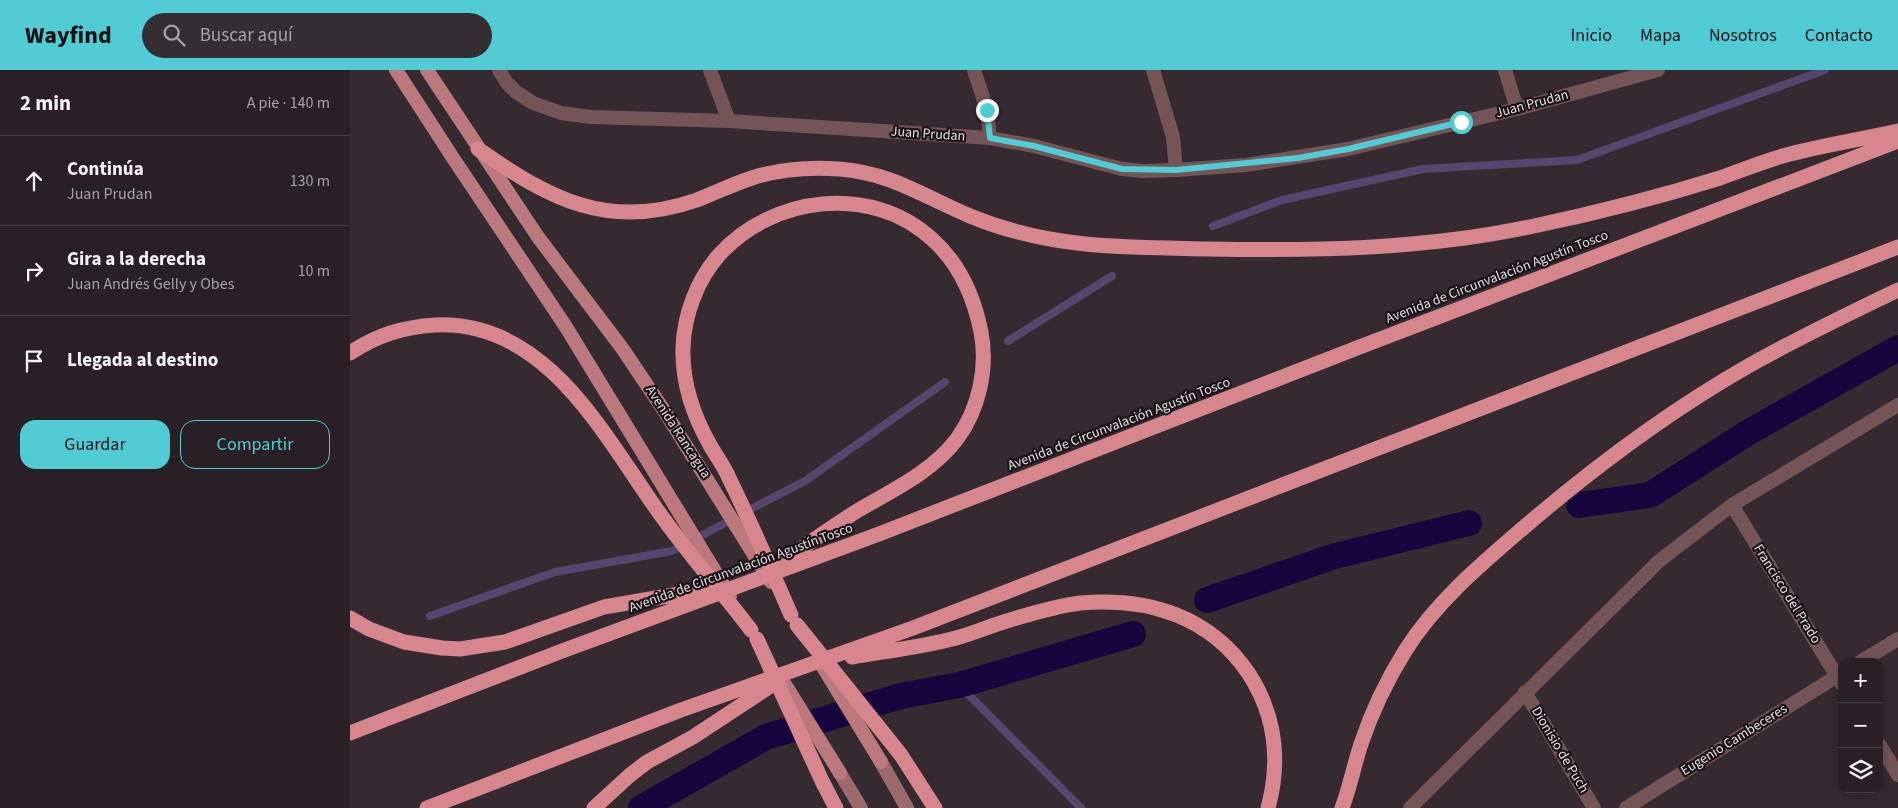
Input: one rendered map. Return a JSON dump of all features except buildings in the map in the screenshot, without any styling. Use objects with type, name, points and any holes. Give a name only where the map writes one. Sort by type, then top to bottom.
[{"type":"highway","points":[[478,149],[518,177],[544,192],[571,202],[607,211],[651,211],[674,207],[752,178],[781,171],[813,168],[870,174],[891,180],[912,188],[969,216],[999,226],[1058,240],[1132,247],[1322,250],[1424,243],[1531,227],[1672,192],[1787,155],[1898,131]]},
{"type":"highway","name":"Avenida de Circunvalación Agustín Tosco","points":[[350,733],[562,651],[879,534],[1357,348],[1898,141]]},
{"type":"highway","points":[[350,618],[369,629],[404,642],[460,649],[505,642],[604,607],[751,581],[858,511],[894,491],[919,474],[956,440],[968,422],[976,402],[982,369],[982,339],[971,295],[961,274],[931,238],[912,224],[891,214],[869,207],[845,203],[820,203],[793,208],[768,217],[746,230],[710,265],[698,286],[685,327],[683,348],[684,375],[689,398],[698,422],[728,474],[794,620],[901,755],[935,808]]},
{"type":"highway","points":[[427,808],[681,710],[914,628],[1898,247]]},
{"type":"highway","points":[[1342,808],[1370,719],[1406,650],[1441,605],[1500,548],[1586,477],[1687,405],[1749,366],[1898,290]]},
{"type":"highway","points":[[350,352],[367,341],[391,331],[416,326],[442,325],[467,327],[491,333],[514,343],[534,356],[558,377],[581,402],[607,436],[654,506],[754,634],[836,808]]},
{"type":"highway","points":[[594,808],[647,762],[693,737],[802,668],[956,638],[1008,620],[1079,604],[1117,602],[1156,608],[1181,616],[1203,627],[1224,643],[1242,665],[1257,687],[1268,715],[1275,741],[1276,767],[1273,791],[1268,808]]},
{"type":"main road","points":[[396,70],[566,327],[861,808]]},
{"type":"main road","name":"Avenida Rancagua","points":[[427,70],[538,238],[627,356],[710,481],[907,808]]},
{"type":"street","name":"Juan Prudan","points":[[499,70],[507,83],[516,92],[533,103],[562,113],[591,117],[729,121],[990,138],[1034,146],[1122,169],[1176,170],[1246,164],[1348,149],[1517,109],[1658,70]]},
{"type":"street","points":[[710,70],[729,121]]},
{"type":"street","points":[[974,70],[987,110],[990,138]]},
{"type":"street","points":[[1154,70],[1173,137],[1176,170]]},
{"type":"street","points":[[1505,70],[1517,109]]},
{"type":"street","points":[[1410,808],[1659,561],[1732,505],[1898,405]]},
{"type":"street","name":"Francisco del Prado","points":[[1732,505],[1838,674]]},
{"type":"street","points":[[1867,658],[1898,639]]},
{"type":"street","name":"Eugenio Cambeceres","points":[[1626,808],[1838,678]]},
{"type":"street","name":"Dionisio de Puch","points":[[1526,692],[1594,808]]},
{"type":"street","points":[[1881,748],[1898,775]]},
{"type":"waterway","points":[[1213,226],[1282,200],[1423,169],[1577,160],[1825,70]]},
{"type":"waterway","points":[[1008,341],[1112,276]]},
{"type":"waterway","points":[[1579,505],[1650,495],[1749,432],[1898,348]]},
{"type":"waterway","points":[[743,513],[805,481],[945,382]]},
{"type":"waterway","points":[[430,616],[555,572],[672,551],[733,519]]},
{"type":"waterway","points":[[1207,600],[1335,556],[1469,523]]},
{"type":"waterway","points":[[641,808],[766,737],[901,696],[959,685],[1133,634]]},
{"type":"waterway","points":[[959,685],[1081,808]]},
{"type":"route","points":[[987,110],[990,138],[1034,146],[1122,169],[1143,171],[1176,170],[1298,158],[1348,149],[1461,122]]}]
